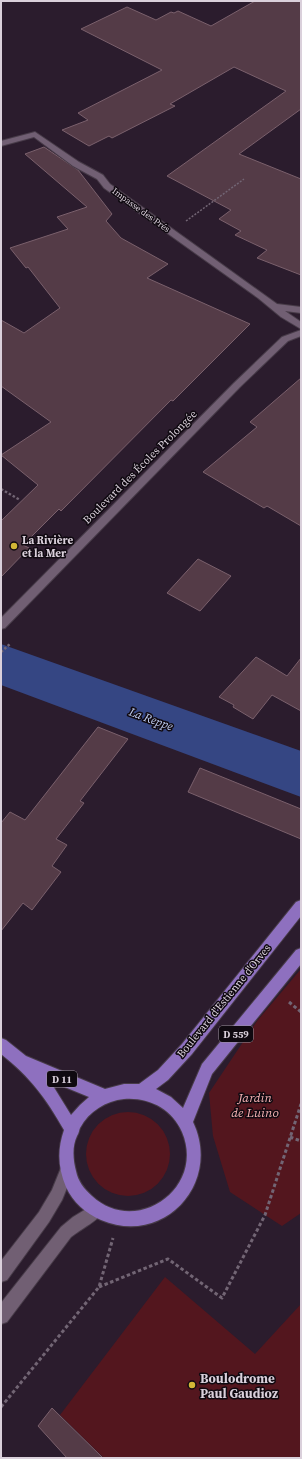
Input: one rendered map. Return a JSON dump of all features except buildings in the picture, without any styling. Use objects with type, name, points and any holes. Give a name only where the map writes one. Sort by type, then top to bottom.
[{"type":"main road","name":"Boulevard d'Estienne d'Orves","points":[[142,1091],[163,1075],[187,1049],[301,906]]},
{"type":"main road","name":"D 559","points":[[185,1123],[207,1069],[301,954]]},
{"type":"main road","name":"D 11","points":[[1,1045],[20,1060],[50,1092],[72,1131]]},
{"type":"main road","name":"D 11","points":[[20,1060],[104,1096]]},
{"type":"main road","points":[[129,1090],[142,1091],[155,1095],[167,1102],[177,1111],[185,1123],[191,1137],[193,1153],[192,1168],[186,1186],[175,1201],[160,1212],[143,1219],[130,1221],[118,1220],[96,1211],[83,1200],[68,1168],[67,1150],[72,1131],[80,1117],[90,1105],[104,1096],[129,1090]]},
{"type":"street","name":"Impasse des Prés","points":[[1,144],[35,134],[76,164],[100,177],[107,186],[301,326]]},
{"type":"street","name":"Impasse des Prés","points":[[276,307],[301,310]]},
{"type":"street","name":"Boulevard des Écoles Prolongée","points":[[1,625],[285,339],[301,333]]},
{"type":"street","points":[[1,1274],[44,1217],[58,1194],[68,1168]]},
{"type":"street","points":[[1,1316],[66,1232],[78,1222],[96,1211]]},
{"type":"path","points":[[172,232],[244,179]]},
{"type":"path","points":[[1,489],[20,500]]},
{"type":"path","points":[[1,652],[13,641]]},
{"type":"path","points":[[99,1287],[168,1259],[222,1298],[265,1215],[301,1104]]},
{"type":"path","points":[[290,1137],[301,1141]]},
{"type":"path","points":[[1,1408],[99,1287],[118,1220]]},
{"type":"green space","name":"Jardin de Luino","points":[[301,969],[301,1213],[282,1226],[230,1192],[213,1136],[209,1093],[257,1021]]},
{"type":"green space","points":[[128,1112],[144,1115],[158,1124],[167,1138],[170,1154],[167,1170],[158,1184],[144,1193],[128,1196],[112,1193],[98,1184],[89,1170],[86,1154],[89,1138],[98,1124],[112,1115]]},
{"type":"green space","name":"Boulodrome Paul Gaudioz","points":[[165,1277],[255,1354],[301,1304],[301,1458],[104,1458],[60,1415]]},
{"type":"waterway","name":"La Reppe","points":[[1,664],[301,774]]},
{"type":"place","name":"La Rivière et la Mer","points":[[14,546]]},
{"type":"place","name":"Boulodrome Paul Gaudioz","points":[[192,1385]]}]
